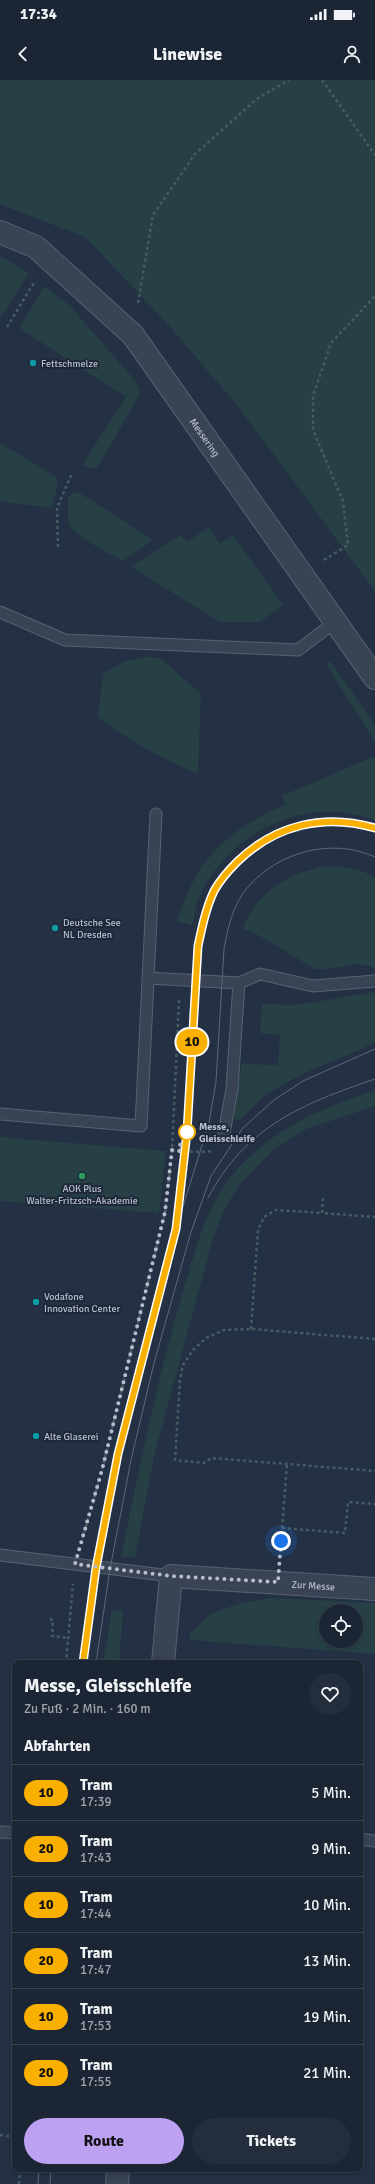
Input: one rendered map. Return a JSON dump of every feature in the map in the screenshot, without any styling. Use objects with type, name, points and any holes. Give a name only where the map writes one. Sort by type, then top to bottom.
[{"type":"street","name":"Messering","points":[[0,232],[36,247],[133,335],[375,678]]},
{"type":"street","name":"Zur Messe","points":[[171,1576],[375,1589]]},
{"type":"street","points":[[163,1660],[171,1576]]},
{"type":"street","points":[[117,2184],[118,2172]]},
{"type":"lane","points":[[0,612],[65,640],[298,650],[335,622]]},
{"type":"lane","points":[[0,1114],[141,1126],[156,814]]},
{"type":"lane","points":[[148,978],[239,983],[260,974],[313,986],[375,981]]},
{"type":"lane","points":[[224,1134],[232,1088],[239,983]]},
{"type":"lane","points":[[0,1555],[60,1561],[171,1576]]},
{"type":"lane","points":[[0,1832],[12,1833]]},
{"type":"lane","points":[[363,1839],[375,1841]]},
{"type":"path","points":[[133,335],[153,215],[195,154],[258,98],[289,80]]},
{"type":"path","points":[[322,80],[375,155]]},
{"type":"path","points":[[7,326],[48,259]]},
{"type":"path","points":[[301,574],[348,545],[343,501],[314,430],[314,396],[331,343],[375,296]]},
{"type":"path","points":[[58,547],[57,508],[72,473]]},
{"type":"path","points":[[66,1660],[75,1564],[102,1470],[165,1212],[172,1150],[180,979]]},
{"type":"path","points":[[172,1150],[214,1151],[224,1134]]},
{"type":"path","points":[[180,1145],[180,1151]]},
{"type":"path","points":[[322,1212],[323,1198]]},
{"type":"path","points":[[251,1329],[258,1230],[264,1217],[276,1210],[322,1212],[375,1217]]},
{"type":"path","points":[[375,1338],[251,1329],[224,1330],[206,1338],[193,1350],[183,1364],[180,1380],[175,1460],[204,1463],[211,1458],[375,1471]]},
{"type":"path","points":[[278,1582],[287,1464]]},
{"type":"path","points":[[282,1528],[345,1533],[348,1502],[375,1504]]},
{"type":"path","points":[[50,1619],[53,1620],[52,1636],[68,1638]]},
{"type":"path","points":[[0,2135],[12,2137]]},
{"type":"path","points":[[19,2184],[20,2172]]},
{"type":"green space","points":[[0,80],[375,80],[375,591],[236,404],[164,320],[85,237],[0,204]]},
{"type":"green space","points":[[0,256],[29,273],[1,317],[0,317]]},
{"type":"green space","points":[[45,286],[71,307],[137,383],[140,392],[98,466],[93,469],[82,465],[126,397],[19,328]]},
{"type":"green space","points":[[0,443],[55,476],[58,483],[52,508],[0,501]]},
{"type":"green space","points":[[74,492],[80,493],[153,540],[123,561],[94,545],[79,535],[70,526],[68,515],[68,497]]},
{"type":"green space","points":[[209,527],[220,544],[233,535],[283,605],[260,622],[220,622],[131,567],[180,535],[187,542]]},
{"type":"green space","points":[[144,657],[160,658],[201,694],[198,774],[146,749],[98,717],[103,674],[125,661]]},
{"type":"green space","points":[[330,661],[375,725],[375,742],[326,664]]},
{"type":"green space","points":[[375,756],[375,820],[350,814],[325,812],[301,815],[278,822],[256,833],[236,848],[219,866],[204,887],[196,905],[192,925],[177,921],[185,899],[204,863],[216,849],[230,837],[246,825],[285,805],[282,796]]},
{"type":"green space","points":[[325,866],[351,868],[363,871],[375,877],[375,969],[361,964],[330,969],[315,969],[260,936],[243,929],[256,904],[275,886],[299,874]]},
{"type":"green space","points":[[375,992],[375,1043],[300,1075],[265,1095],[240,1120],[233,1119],[242,1063],[278,1066],[280,1035],[260,1033],[262,1004],[297,1005]]},
{"type":"green space","points":[[375,1090],[375,1106],[306,1129],[274,1149],[239,1185],[224,1210],[212,1242],[154,1456],[135,1557],[121,1557],[164,1360],[196,1247],[215,1201],[234,1173],[249,1157],[281,1132],[316,1113]]},
{"type":"green space","name":"AOK Plus Walter-Fritzsch-Akademie","points":[[0,1137],[166,1151],[159,1213],[0,1201]]},
{"type":"green space","points":[[272,1598],[375,1603],[375,1654],[190,1640],[190,1634],[210,1614],[243,1603]]},
{"type":"green space","points":[[112,1610],[123,1611],[119,1660],[104,1660]]},
{"type":"tram line","name":"10","points":[[83,1660],[96,1568],[118,1454],[142,1354],[176,1229],[187,1132],[198,946],[204,916],[215,890],[227,872],[252,848],[287,828],[325,821],[353,822],[375,828]]},
{"type":"tram line","points":[[179,1203],[187,1132],[198,946],[206,911],[214,891],[231,868],[252,849],[267,839],[284,831],[319,822],[356,824],[375,828]]},
{"type":"tram line","points":[[83,1660],[96,1568],[118,1454],[176,1229],[209,1123],[216,1082],[224,949],[232,916],[238,901],[248,887],[260,875],[274,865],[290,857],[307,851],[324,848],[341,848],[358,851],[375,857]]},
{"type":"tram line","points":[[96,1660],[110,1569],[131,1460],[154,1363],[191,1232],[211,1176],[242,1129],[274,1100],[303,1081],[375,1049]]},
{"type":"tram line","points":[[208,1198],[223,1173],[258,1135],[278,1121],[300,1109],[323,1098],[375,1079]]},
{"type":"tram line","points":[[38,2184],[39,2172]]},
{"type":"tram line","points":[[50,2184],[51,2172]]},
{"type":"place","name":"Fettschmelze","points":[[33,363]]},
{"type":"place","name":"Deutsche See NL Dresden","points":[[55,928]]},
{"type":"place","name":"Messe, Gleisschleife","points":[[187,1132]]},
{"type":"place","name":"AOK Plus Walter-Fritzsch-Akademie","points":[[82,1176]]},
{"type":"place","name":"Vodafone Innovation Center","points":[[36,1302]]},
{"type":"place","name":"Alte Glaserei","points":[[36,1436]]},
{"type":"route","points":[[187,1132],[180,1145],[180,1151],[172,1150],[165,1212],[102,1470],[75,1564],[96,1568],[171,1576],[278,1582],[281,1541]]}]
